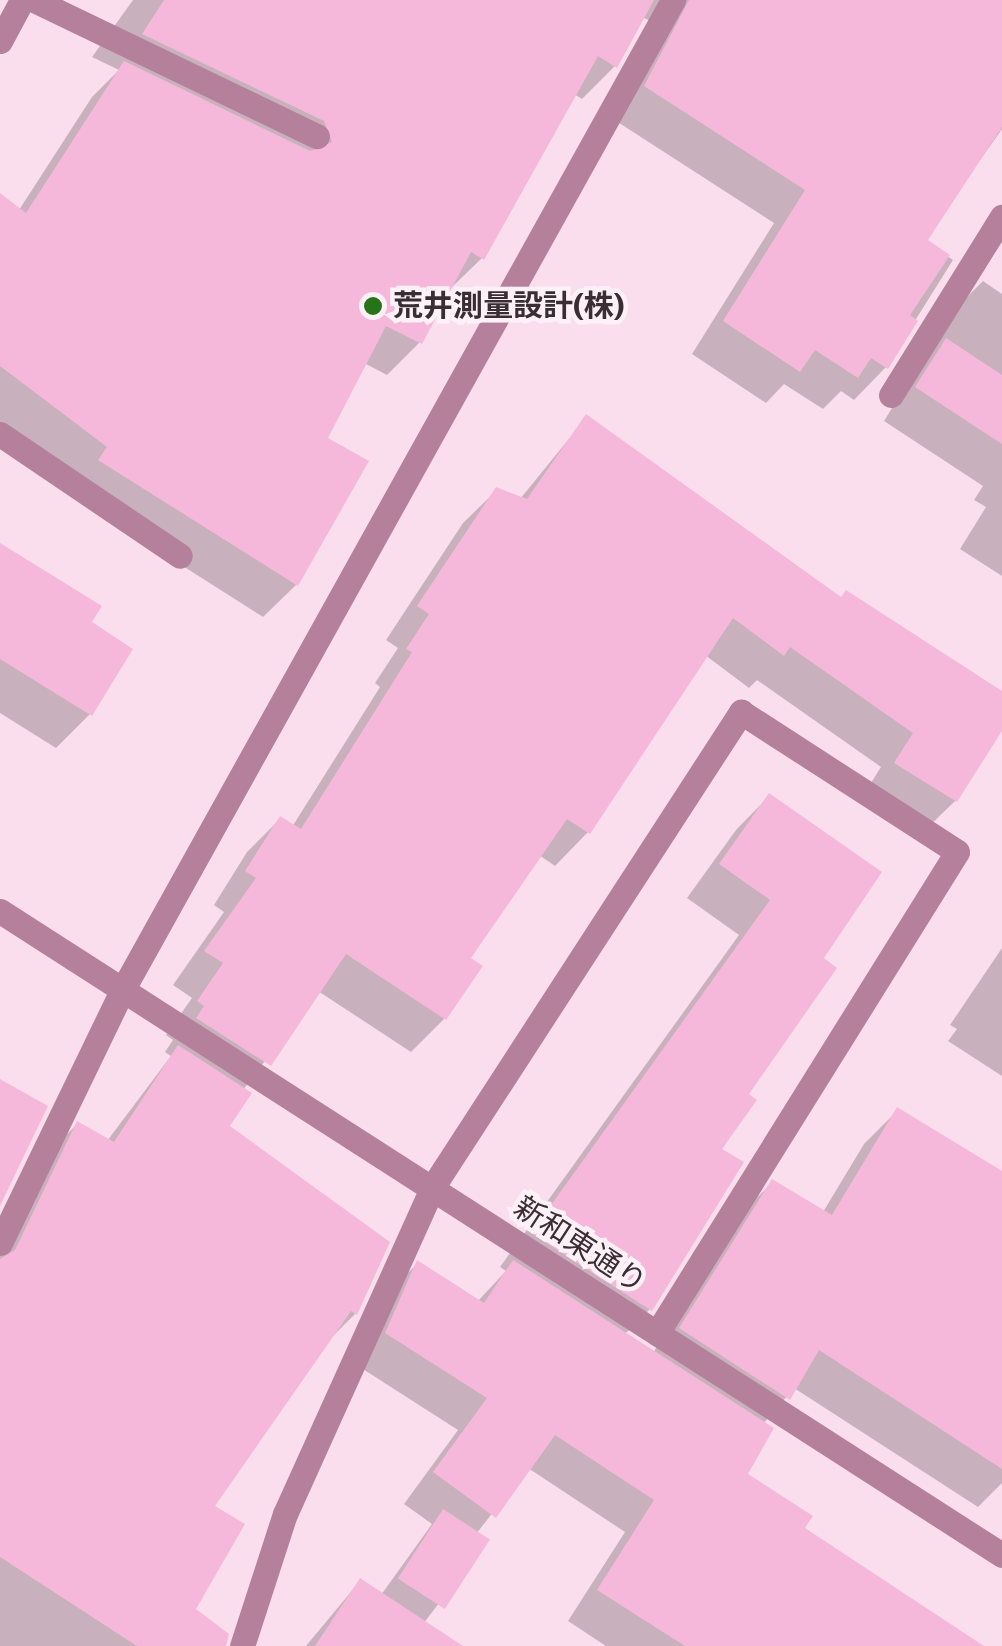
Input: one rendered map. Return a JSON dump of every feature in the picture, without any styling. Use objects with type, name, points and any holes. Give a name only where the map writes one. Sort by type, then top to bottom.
[{"type":"street","points":[[0,41],[22,0]]},
{"type":"street","points":[[34,0],[317,136]]},
{"type":"street","points":[[0,1243],[124,989],[673,0]]},
{"type":"street","points":[[892,395],[1002,217]]},
{"type":"street","points":[[0,434],[180,556]]},
{"type":"street","points":[[242,1646],[285,1514],[432,1188],[741,712],[957,852],[656,1333]]},
{"type":"street","name":"新和東通り","points":[[0,911],[1002,1555]]},
{"type":"building","points":[[164,0],[654,0],[617,68],[598,56],[484,260],[471,252],[422,344],[386,326],[328,438],[369,461],[298,586],[98,460],[107,447],[0,366],[0,193],[26,213],[124,61],[310,151],[332,142],[324,121],[142,34]]},
{"type":"building","points":[[689,0],[1002,0],[1002,127],[928,240],[950,255],[910,315],[918,321],[888,369],[871,358],[858,378],[815,350],[800,372],[723,321],[805,190],[644,86]]},
{"type":"building","points":[[946,338],[1002,375],[1002,444],[915,387]]},
{"type":"building","points":[[586,414],[841,597],[846,590],[1002,691],[1002,731],[957,802],[894,763],[913,733],[790,647],[784,656],[733,618],[590,834],[567,819],[471,958],[483,966],[446,1020],[346,954],[271,1066],[196,1018],[204,1006],[197,1001],[223,963],[204,951],[256,878],[245,871],[280,816],[301,829],[412,652],[406,649],[429,614],[417,606],[496,487],[527,499]]},
{"type":"building","points":[[0,543],[102,606],[92,622],[133,649],[92,716],[0,659]]},
{"type":"building","points":[[769,793],[882,872],[824,958],[837,968],[749,1094],[757,1100],[722,1149],[744,1162],[652,1311],[531,1233],[770,900],[719,864]]},
{"type":"building","points":[[178,1045],[252,1093],[230,1126],[390,1242],[357,1315],[351,1311],[215,1506],[245,1524],[196,1609],[229,1634],[226,1646],[137,1646],[0,1557],[0,1259],[15,1250],[77,1121],[114,1142]]},
{"type":"building","points":[[0,1079],[48,1106],[0,1206]]},
{"type":"building","points":[[897,1107],[1002,1171],[1002,1469],[819,1350],[790,1400],[679,1328],[772,1179],[832,1215]]},
{"type":"building","points":[[417,1260],[484,1303],[513,1260],[774,1428],[748,1474],[813,1516],[805,1528],[984,1646],[685,1646],[597,1590],[654,1500],[555,1435],[496,1518],[433,1472],[487,1398],[385,1333]]},
{"type":"building","points":[[443,1509],[490,1539],[445,1609],[398,1579]]},
{"type":"building","points":[[360,1578],[463,1646],[315,1646]]},
{"type":"place","name":"荒井測量設計(株)","points":[[373,306]]}]
